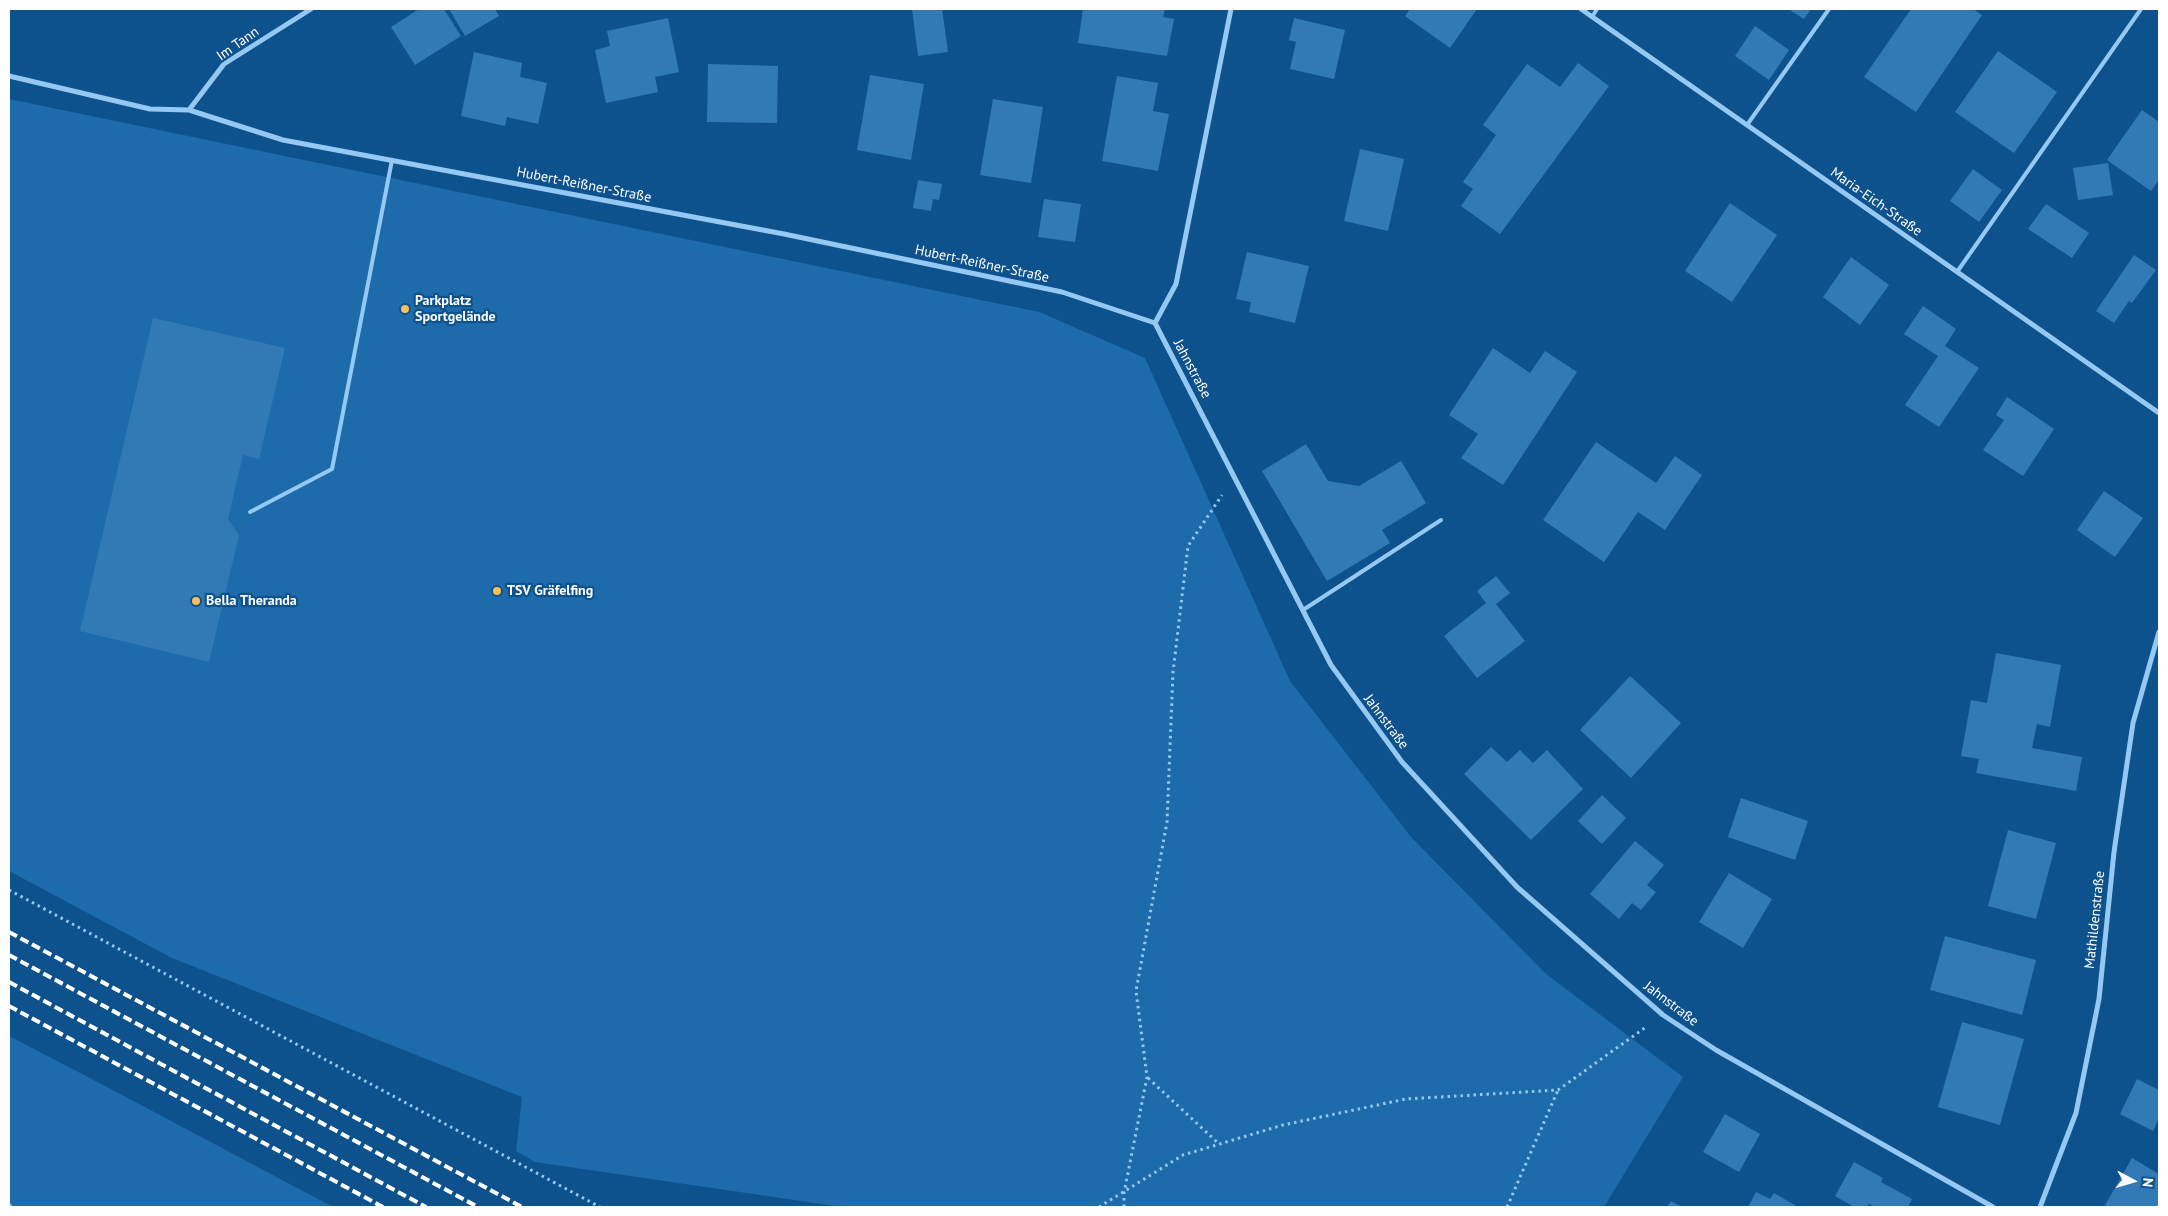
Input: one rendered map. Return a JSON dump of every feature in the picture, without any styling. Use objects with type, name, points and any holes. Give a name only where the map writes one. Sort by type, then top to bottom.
[{"type":"street","name":"Im Tann","points":[[189,110],[224,64],[311,9]]},
{"type":"street","points":[[1155,323],[1176,284],[1231,9]]},
{"type":"street","name":"Maria-Eich-Straße","points":[[1581,9],[2159,413]]},
{"type":"street","name":"Hubert-Reißner-Straße","points":[[9,76],[150,109],[189,110],[283,140],[784,234],[1062,292],[1155,323]]},
{"type":"street","name":"Jahnstraße","points":[[1155,323],[1331,665],[1402,762],[1517,887],[1663,1015],[1716,1050],[1993,1207]]},
{"type":"street","name":"Mathildenstraße","points":[[2040,1207],[2076,1113],[2099,999],[2114,852],[2133,724],[2159,632]]},
{"type":"lane","points":[[1592,16],[1597,9]]},
{"type":"lane","points":[[1746,125],[1829,9]]},
{"type":"lane","points":[[1957,272],[2142,9]]},
{"type":"lane","points":[[250,512],[332,468],[392,160]]},
{"type":"lane","points":[[1302,610],[1441,520]]},
{"type":"path","points":[[1124,1207],[1124,1193],[1147,1077],[1136,991],[1167,822],[1173,672],[1188,546],[1234,477]]},
{"type":"path","points":[[9,890],[600,1207]]},
{"type":"path","points":[[1506,1207],[1558,1090],[1663,1015]]},
{"type":"path","points":[[1147,1077],[1218,1143]]},
{"type":"path","points":[[1099,1207],[1124,1193],[1183,1154],[1283,1125],[1406,1099],[1558,1090]]},
{"type":"path","points":[[9,1205],[14,1207]]},
{"type":"shaded area","name":"TSV Gräfelfing","points":[[9,99],[1039,312],[1145,358],[1290,681],[1411,837],[1546,974],[1683,1077],[1604,1207],[842,1207],[535,1162],[516,1151],[522,1097],[172,958],[9,871]]},
{"type":"shaded area","points":[[9,1036],[107,1087],[333,1207],[9,1207]]},
{"type":"building","points":[[419,9],[444,9],[461,36],[415,65],[391,27]]},
{"type":"building","points":[[449,9],[495,9],[499,16],[465,36]]},
{"type":"building","points":[[912,9],[942,9],[948,52],[918,56]]},
{"type":"building","points":[[1083,9],[1165,9],[1163,17],[1174,19],[1167,56],[1078,43]]},
{"type":"building","points":[[1410,9],[1477,9],[1450,48],[1405,16]]},
{"type":"building","points":[[1788,9],[1811,9],[1804,19]]},
{"type":"building","points":[[1911,9],[1973,9],[1982,15],[1916,112],[1864,77]]},
{"type":"building","points":[[668,18],[679,72],[655,77],[658,92],[606,103],[595,50],[610,46],[607,31]]},
{"type":"building","points":[[1294,18],[1345,30],[1334,79],[1290,69],[1296,42],[1289,40]]},
{"type":"building","points":[[1755,26],[1789,50],[1769,80],[1735,56]]},
{"type":"building","points":[[1998,51],[2057,92],[2014,153],[1955,112]]},
{"type":"building","points":[[474,52],[522,63],[520,77],[547,83],[538,124],[507,117],[505,126],[461,116]]},
{"type":"building","points":[[1578,63],[1609,86],[1500,234],[1461,206],[1473,189],[1463,182],[1496,135],[1483,125],[1527,64],[1560,87]]},
{"type":"building","points":[[708,64],[778,66],[777,123],[707,122]]},
{"type":"building","points":[[870,75],[924,84],[911,160],[857,150]]},
{"type":"building","points":[[1117,76],[1158,83],[1153,111],[1169,114],[1158,171],[1102,161]]},
{"type":"building","points":[[993,99],[1043,107],[1031,183],[980,175]]},
{"type":"building","points":[[2142,110],[2159,122],[2159,180],[2151,191],[2107,160]]},
{"type":"building","points":[[1360,149],[1404,159],[1388,231],[1344,221]]},
{"type":"building","points":[[2108,163],[2113,195],[2078,200],[2073,168]]},
{"type":"building","points":[[1973,169],[2002,190],[1979,222],[1950,201]]},
{"type":"building","points":[[918,180],[942,184],[939,200],[933,199],[931,211],[913,208]]},
{"type":"building","points":[[1044,199],[1081,204],[1075,242],[1038,237]]},
{"type":"building","points":[[1730,203],[1777,235],[1732,302],[1685,271]]},
{"type":"building","points":[[2046,204],[2089,233],[2072,258],[2028,229]]},
{"type":"building","points":[[1247,252],[1309,266],[1295,323],[1249,312],[1251,302],[1236,299]]},
{"type":"building","points":[[2134,255],[2156,270],[2132,303],[2129,301],[2114,323],[2096,311]]},
{"type":"building","points":[[1851,257],[1889,285],[1860,325],[1823,297]]},
{"type":"building","points":[[1923,306],[1956,329],[1945,346],[1979,368],[1939,427],[1905,405],[1938,356],[1904,334]]},
{"type":"building","points":[[153,318],[285,348],[259,459],[243,455],[228,519],[239,535],[209,662],[80,631]]},
{"type":"building","points":[[1493,348],[1530,373],[1545,351],[1577,372],[1503,485],[1461,458],[1478,434],[1449,415]]},
{"type":"building","points":[[2007,397],[2054,429],[2023,476],[1983,450],[2004,420],[1996,415]]},
{"type":"building","points":[[1596,442],[1656,483],[1675,456],[1702,475],[1665,530],[1638,512],[1604,562],[1543,520]]},
{"type":"building","points":[[1306,444],[1328,481],[1359,486],[1401,461],[1426,503],[1382,530],[1390,543],[1327,581],[1262,471]]},
{"type":"building","points":[[2104,491],[2143,518],[2115,557],[2077,530]]},
{"type":"building","points":[[1496,576],[1510,593],[1496,604],[1525,641],[1477,678],[1444,636],[1486,603],[1477,591]]},
{"type":"building","points":[[1996,653],[2061,665],[2050,727],[2037,724],[2032,748],[2082,757],[2076,791],[1976,773],[1979,759],[1961,756],[1971,700],[1987,703]]},
{"type":"building","points":[[1630,676],[1681,723],[1631,778],[1580,730]]},
{"type":"building","points":[[1491,747],[1507,762],[1520,750],[1533,763],[1547,750],[1583,789],[1531,840],[1464,774]]},
{"type":"building","points":[[1602,795],[1626,818],[1602,844],[1578,821]]},
{"type":"building","points":[[1741,798],[1808,821],[1795,860],[1728,837]]},
{"type":"building","points":[[2008,830],[2056,843],[2036,919],[1988,906]]},
{"type":"building","points":[[1635,841],[1664,865],[1647,885],[1656,892],[1641,910],[1632,903],[1619,919],[1590,894]]},
{"type":"building","points":[[1729,873],[1772,899],[1743,948],[1699,922]]},
{"type":"building","points":[[1945,936],[2036,960],[2022,1015],[1930,990]]},
{"type":"building","points":[[1962,1022],[2024,1039],[2000,1125],[1938,1107]]},
{"type":"building","points":[[2137,1079],[2159,1090],[2159,1118],[2153,1131],[2120,1114]]},
{"type":"building","points":[[1725,1114],[1760,1134],[1739,1172],[1703,1152]]},
{"type":"building","points":[[2132,1158],[2159,1174],[2159,1207],[2104,1207]]},
{"type":"building","points":[[1854,1162],[1883,1178],[1881,1182],[1912,1199],[1908,1207],[1875,1207],[1869,1204],[1867,1207],[1854,1207],[1835,1196]]},
{"type":"building","points":[[1756,1192],[1770,1199],[1774,1193],[1798,1207],[1748,1207]]},
{"type":"building","points":[[1671,1201],[1682,1207],[1667,1207]]},
{"type":"railway","points":[[9,932],[522,1207]]},
{"type":"railway","points":[[9,955],[478,1207]]},
{"type":"railway","points":[[9,982],[426,1207]]},
{"type":"railway","points":[[9,1006],[383,1207]]},
{"type":"place","name":"Parkplatz Sportgelände","points":[[405,309]]},
{"type":"place","name":"TSV Gräfelfing","points":[[497,591]]},
{"type":"place","name":"Bella Theranda","points":[[196,601]]}]
